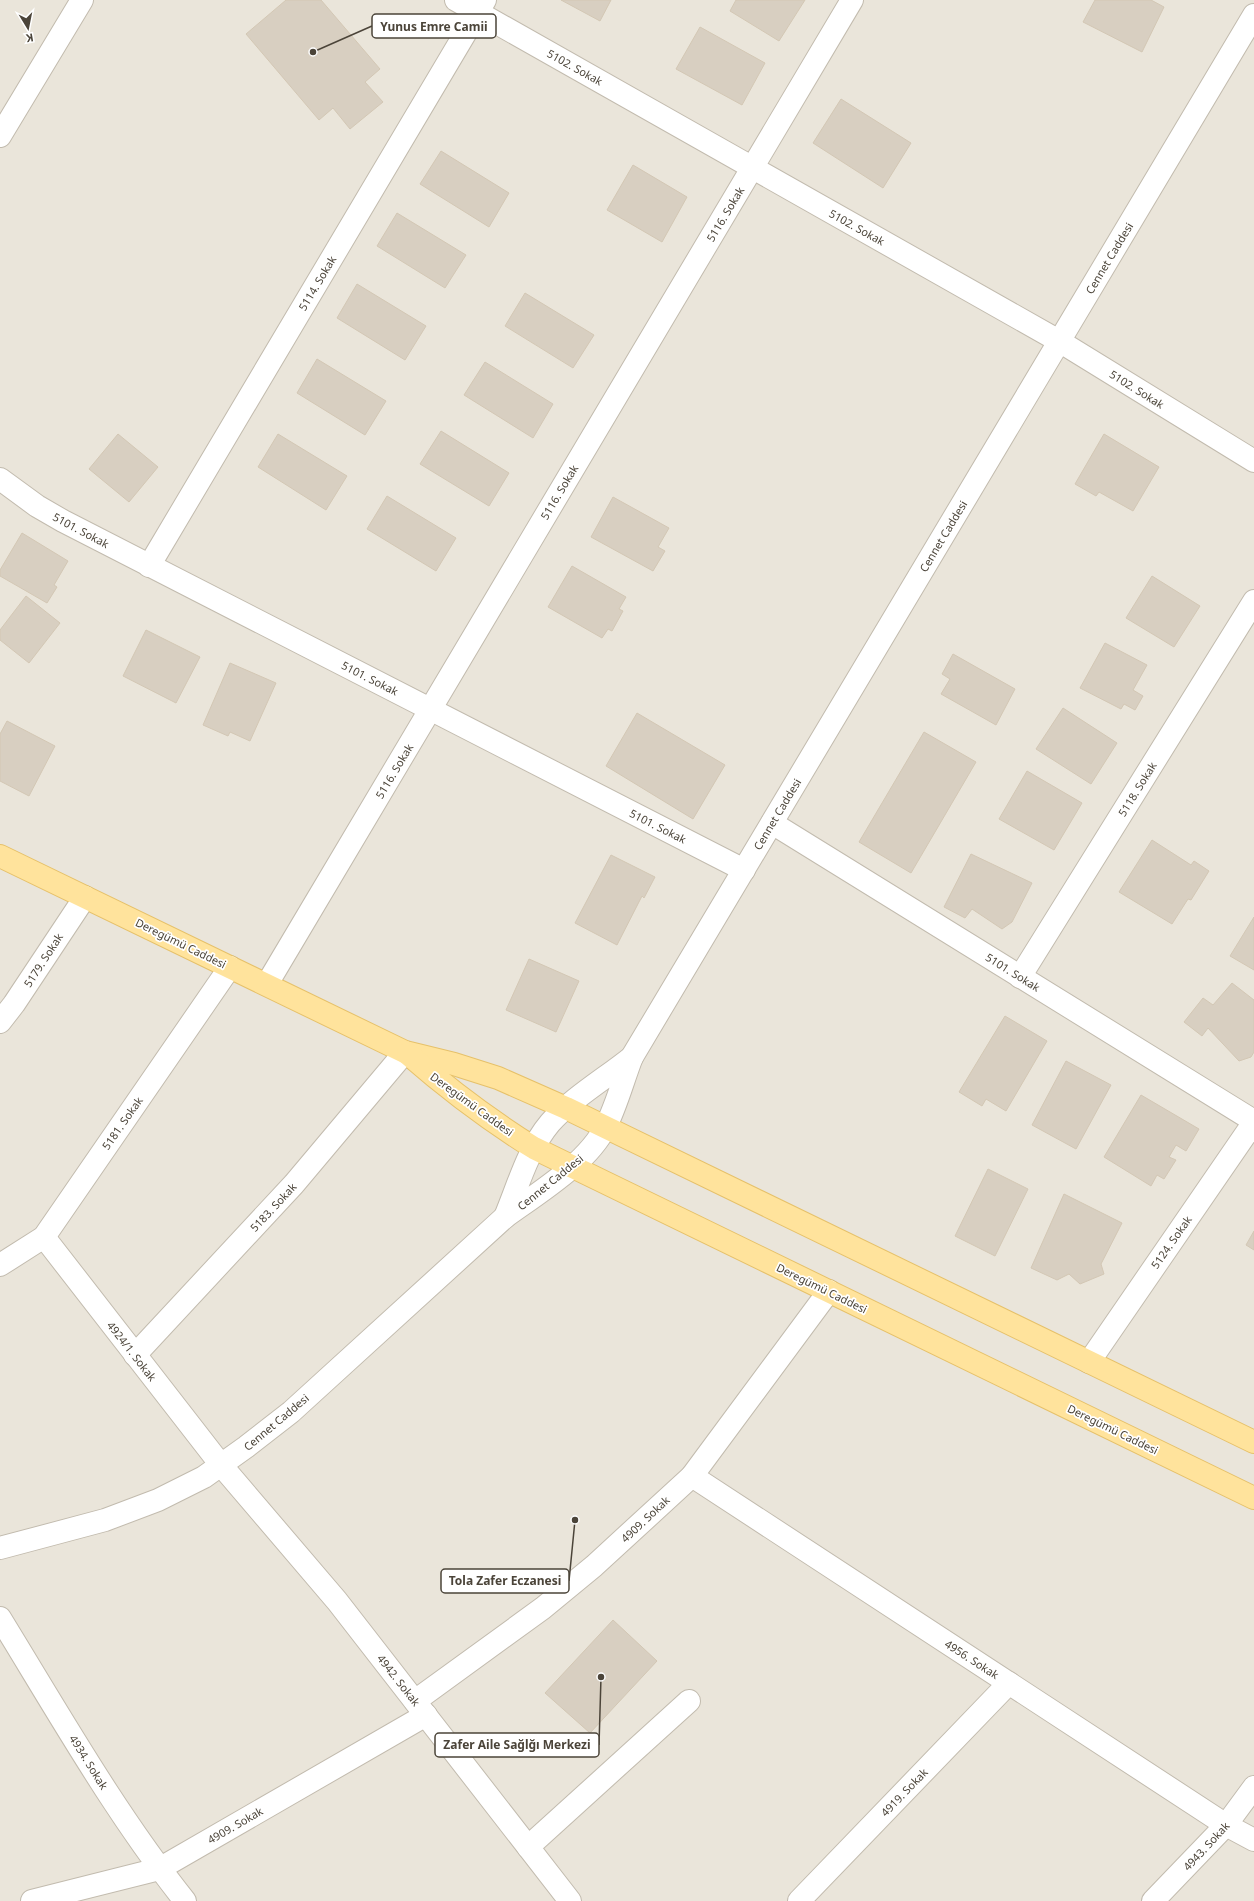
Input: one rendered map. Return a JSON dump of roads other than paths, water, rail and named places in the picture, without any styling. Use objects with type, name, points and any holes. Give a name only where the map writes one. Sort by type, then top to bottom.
[{"type":"main road","name":"Deregümü Caddesi","points":[[0,856],[405,1052],[454,1064],[498,1078],[566,1108],[1254,1442]]},
{"type":"main road","name":"Deregümü Caddesi","points":[[405,1052],[442,1085],[490,1121],[534,1148],[1254,1498]]},
{"type":"street","points":[[0,136],[82,0]]},
{"type":"street","name":"5102. Sokak","points":[[456,0],[481,6],[752,167],[1059,341],[1254,461]]},
{"type":"street","name":"5116. Sokak","points":[[267,984],[852,0]]},
{"type":"street","name":"5114. Sokak","points":[[149,566],[481,6]]},
{"type":"street","name":"Cennet Caddesi","points":[[0,1548],[105,1520],[152,1503],[204,1477],[221,1466],[246,1448],[290,1412],[505,1217],[572,1166],[590,1149],[606,1127],[632,1057],[1254,15]]},
{"type":"street","name":"5101. Sokak","points":[[0,479],[37,506],[63,521],[744,870]]},
{"type":"street","name":"5118. Sokak","points":[[1020,977],[1254,601]]},
{"type":"street","name":"5101. Sokak","points":[[772,823],[1254,1121]]},
{"type":"street","name":"5179. Sokak","points":[[0,1022],[14,1004],[85,897]]},
{"type":"street","name":"5181. Sokak","points":[[0,1265],[44,1237],[230,967]]},
{"type":"street","name":"5183. Sokak","points":[[135,1355],[294,1184],[405,1052]]},
{"type":"street","name":"Cennet Caddesi","points":[[505,1217],[534,1148],[550,1124],[566,1108],[632,1057]]},
{"type":"street","name":"5124. Sokak","points":[[1089,1362],[1254,1121]]},
{"type":"street","name":"4924/1. Sokak","points":[[44,1237],[221,1466]]},
{"type":"street","name":"4909. Sokak","points":[[32,1901],[159,1869],[420,1708],[594,1566],[692,1476],[829,1291]]},
{"type":"street","name":"4942. Sokak","points":[[221,1466],[337,1601],[570,1901]]},
{"type":"street","name":"4956. Sokak","points":[[692,1476],[1226,1825],[1254,1840]]},
{"type":"street","name":"4934. Sokak","points":[[0,1618],[124,1818],[159,1869],[185,1901]]},
{"type":"street","name":"4919. Sokak","points":[[799,1901],[1009,1682]]},
{"type":"street","points":[[528,1847],[689,1701]]},
{"type":"street","name":"4943. Sokak","points":[[1153,1901],[1226,1825],[1254,1787]]},
{"type":"place","name":"Yunus Emre Camii","points":[[313,52]]},
{"type":"place","name":"Tola Zafer Eczanesi","points":[[575,1520]]},
{"type":"place","name":"Zafer Aile Sağlğı Merkezi","points":[[601,1677]]}]
